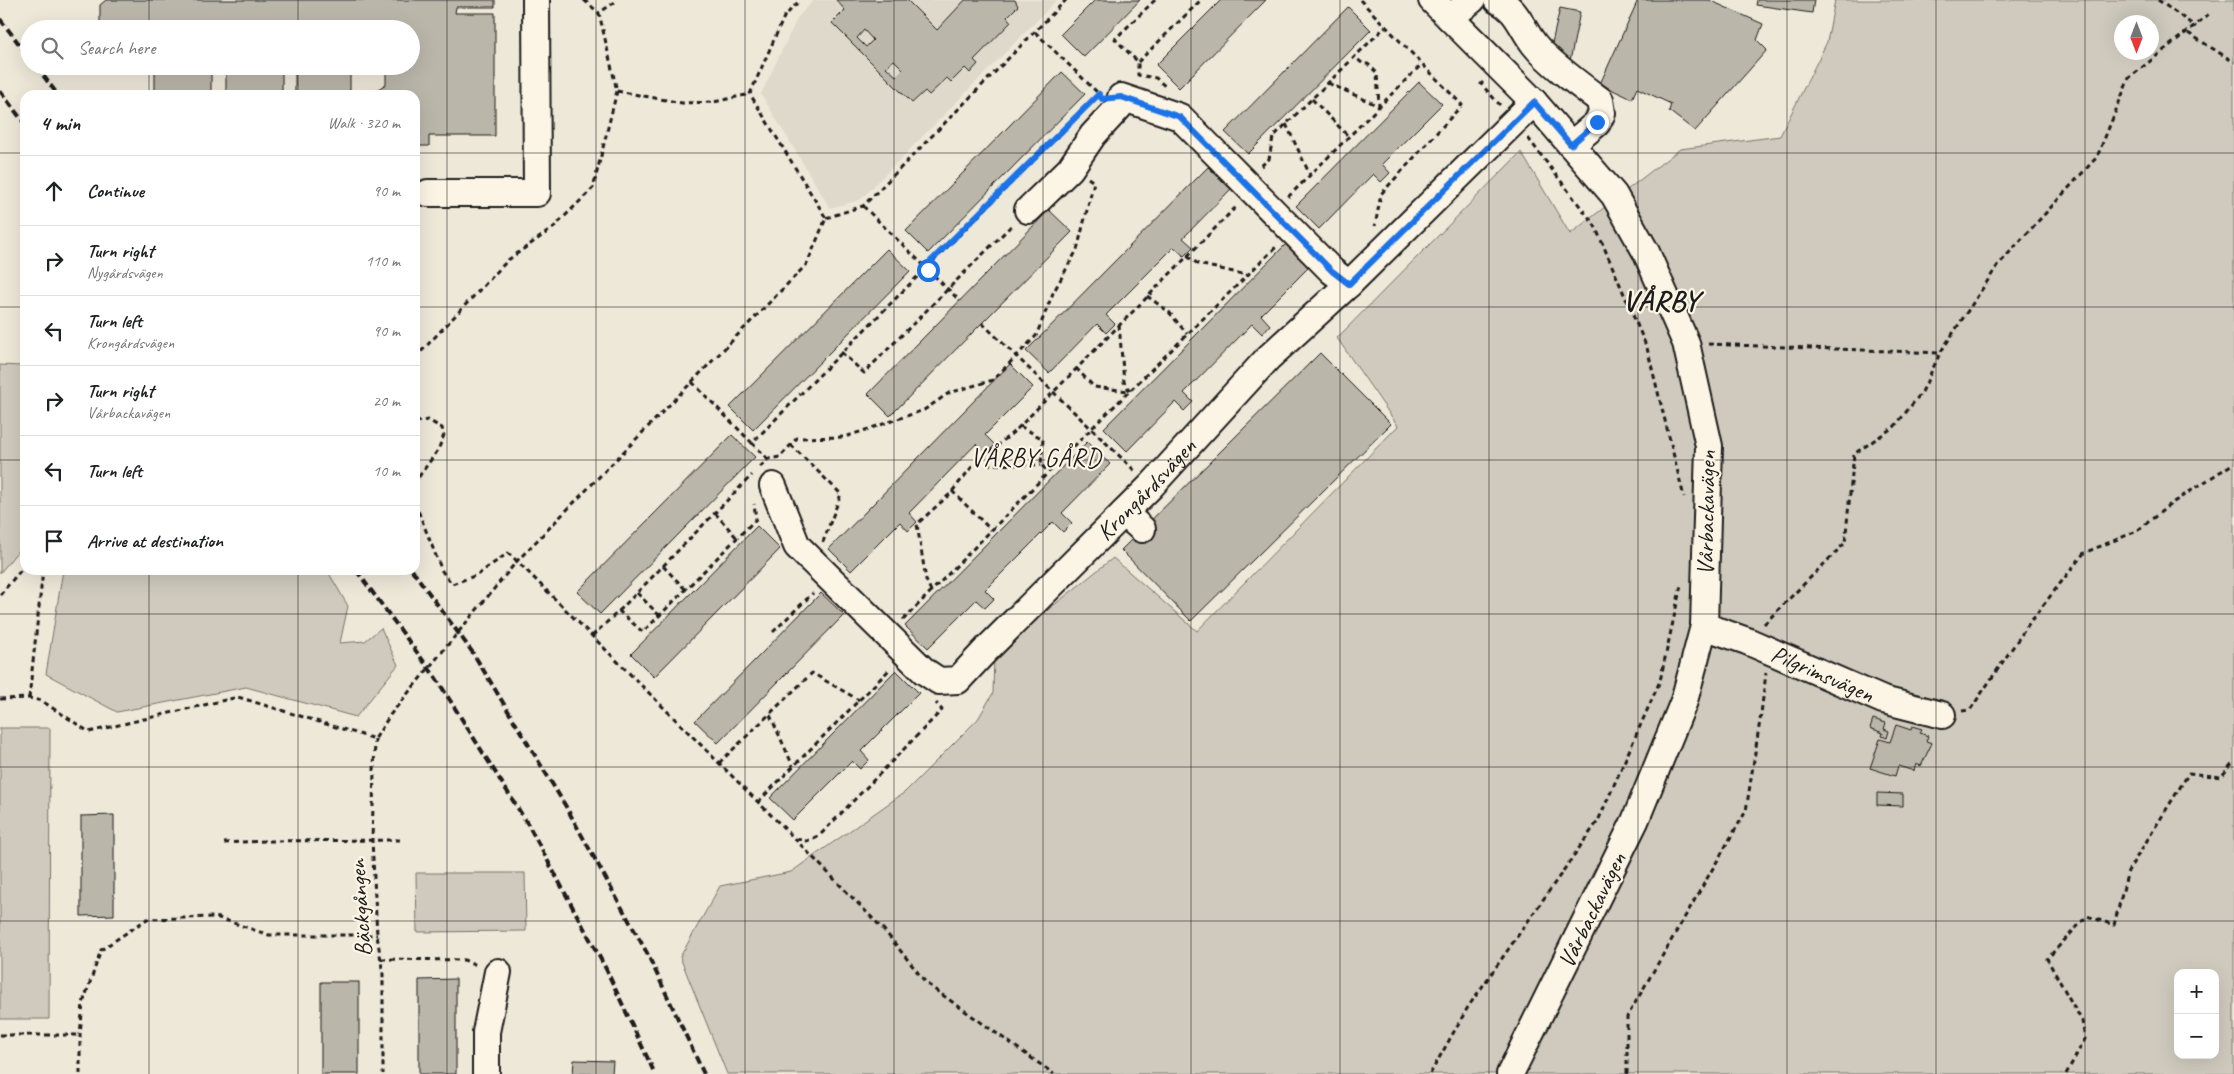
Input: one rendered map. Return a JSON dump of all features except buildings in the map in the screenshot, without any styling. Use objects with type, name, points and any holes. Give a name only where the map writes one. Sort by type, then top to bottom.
[{"type":"street","points":[[428,193],[537,193],[536,0]]},
{"type":"street","points":[[1442,9],[1472,0]]},
{"type":"street","points":[[1497,0],[1513,11],[1534,44],[1580,85],[1600,100],[1602,114],[1597,122],[1571,145]]},
{"type":"street","name":"Vårbackavägen","points":[[1442,9],[1534,102],[1614,195],[1646,252],[1686,343],[1709,446],[1704,626],[1684,701],[1635,821],[1510,1074]]},
{"type":"street","points":[[1028,210],[1070,169],[1093,135],[1119,107],[1110,95]]},
{"type":"street","points":[[1110,95],[1180,117],[1332,271],[1349,284]]},
{"type":"street","name":"Krongårdsvägen","points":[[763,494],[797,546],[924,671],[939,681],[958,680],[986,650],[1133,521],[1140,476],[1349,284],[1534,102]]},
{"type":"street","name":"Pilgrimsvägen","points":[[1704,626],[1759,646],[1883,700],[1942,715]]},
{"type":"street","points":[[486,1074],[486,1032],[498,972]]},
{"type":"path","points":[[584,0],[599,14]]},
{"type":"path","points":[[750,94],[784,17],[800,0]]},
{"type":"path","points":[[0,699],[29,698],[42,701],[89,732],[238,697],[375,739],[390,715],[517,561],[807,264],[826,218],[863,206],[1066,0]]},
{"type":"path","points":[[1155,0],[1115,39],[1138,62],[1138,75],[1156,78],[1170,92]]},
{"type":"path","points":[[1138,62],[1201,0]]},
{"type":"path","points":[[1360,0],[1462,105],[1381,194],[1374,232]]},
{"type":"path","points":[[2158,0],[2196,27]]},
{"type":"path","points":[[1627,1074],[1627,1017],[1746,811],[1759,646],[1845,542],[1854,454],[1895,426],[1922,392],[1940,352],[1998,265],[2097,157],[2129,78],[2196,27],[2210,14]]},
{"type":"path","points":[[1259,168],[1269,159],[1273,137],[1386,26]]},
{"type":"path","points":[[1035,32],[1110,95]]},
{"type":"path","points":[[2188,32],[2234,62]]},
{"type":"path","points":[[1355,57],[1378,72],[1380,106]]},
{"type":"path","points":[[1284,201],[1422,64]]},
{"type":"path","points":[[1328,84],[1380,106]]},
{"type":"path","points":[[618,91],[682,102],[714,102],[750,94]]},
{"type":"path","points":[[750,94],[826,218]]},
{"type":"path","points":[[1094,99],[1110,95]]},
{"type":"path","points":[[1312,99],[1349,137]]},
{"type":"path","points":[[692,382],[752,442],[927,269],[1088,104]]},
{"type":"path","points":[[1514,120],[1595,226],[1647,348],[1685,502]]},
{"type":"path","points":[[1286,124],[1310,175]]},
{"type":"path","points":[[592,636],[637,593],[768,459],[780,457],[797,438],[845,437],[924,410],[949,394],[992,380],[1036,336],[1053,293],[1077,250],[1094,182]]},
{"type":"path","points":[[931,591],[926,580],[917,524],[952,491],[976,464],[1020,426],[1241,202]]},
{"type":"path","points":[[863,206],[960,301]]},
{"type":"path","points":[[841,352],[864,374],[1028,210]]},
{"type":"path","points":[[900,622],[1091,429],[1293,230]]},
{"type":"path","points":[[1187,256],[1198,264],[1248,275]]},
{"type":"path","points":[[1147,296],[1168,312],[1187,334]]},
{"type":"path","points":[[982,323],[1140,476]]},
{"type":"path","points":[[1119,325],[1124,382],[1130,391]]},
{"type":"path","points":[[1686,343],[1940,352]]},
{"type":"path","points":[[1076,368],[1094,387],[1130,391]]},
{"type":"path","points":[[420,421],[428,420],[442,428],[444,435],[438,450],[420,475]]},
{"type":"path","points":[[1020,426],[1043,439],[1041,465]]},
{"type":"path","points":[[790,445],[841,494],[820,551]]},
{"type":"path","points":[[1942,715],[1970,710],[2030,622],[2084,552],[2137,531],[2172,504],[2234,462]]},
{"type":"path","points":[[976,464],[1041,465],[1049,472]]},
{"type":"path","points":[[952,491],[991,530]]},
{"type":"path","points":[[619,611],[643,632],[756,519],[763,494]]},
{"type":"path","points":[[715,514],[737,538]]},
{"type":"path","points":[[420,516],[442,571],[452,584],[477,575],[508,554],[517,561],[796,839],[884,930],[928,984],[1054,1074]]},
{"type":"path","points":[[756,519],[763,525]]},
{"type":"path","points":[[663,566],[685,589]]},
{"type":"path","points":[[0,595],[20,571]]},
{"type":"path","points":[[29,698],[42,575]]},
{"type":"path","points":[[1430,1074],[1468,1007],[1598,821],[1660,681],[1682,581]]},
{"type":"path","points":[[773,632],[814,592]]},
{"type":"path","points":[[637,593],[659,615]]},
{"type":"path","points":[[758,802],[896,663]]},
{"type":"path","points":[[719,763],[812,673],[859,700]]},
{"type":"path","points":[[796,839],[807,841],[820,835],[942,710],[935,703]]},
{"type":"path","points":[[770,715],[793,766]]},
{"type":"path","name":"Bäckgången","points":[[375,739],[372,840],[376,935],[383,974],[383,1074]]},
{"type":"path","points":[[2066,1074],[2085,1039],[2082,1021],[2047,959],[2087,916],[2114,925],[2128,871],[2189,772],[2221,777],[2234,761]]},
{"type":"path","points":[[224,843],[401,840]]},
{"type":"path","points":[[80,1074],[80,1035],[83,1004],[101,950],[147,919],[216,917],[269,935],[376,935]]},
{"type":"path","points":[[381,959],[464,960],[498,972]]},
{"type":"path","points":[[0,1034],[80,1035]]},
{"type":"shaded area","points":[[814,0],[1057,0],[860,200],[830,208],[761,94],[798,17]]},
{"type":"shaded area","points":[[1835,0],[2234,0],[2234,1074],[727,1074],[680,957],[720,886],[791,872],[905,792],[978,719],[993,693],[994,653],[1113,558],[1197,631],[1398,426],[1337,338],[1521,152],[1570,234],[1680,149],[1780,136],[1827,42]]},
{"type":"shaded area","points":[[0,365],[20,366],[20,548],[0,573]]},
{"type":"shaded area","points":[[62,575],[330,575],[348,606],[340,643],[365,641],[381,628],[398,665],[356,717],[246,687],[117,712],[46,674]]},
{"type":"shaded area","points":[[0,728],[50,728],[49,1019],[0,1019]]},
{"type":"shaded area","points":[[416,873],[525,873],[526,931],[417,932]]},
{"type":"railway","points":[[0,19],[20,45]]},
{"type":"railway","points":[[43,75],[54,90]]},
{"type":"railway","points":[[0,91],[20,117]]},
{"type":"railway","points":[[360,575],[436,678],[529,826],[606,969],[655,1074]]},
{"type":"railway","points":[[416,575],[473,653],[565,805],[647,953],[704,1074]]},
{"type":"district","name":"VÅRBY","points":[[1661,300]]},
{"type":"district","name":"VÅRBY GÅRD","points":[[1036,458]]},
{"type":"route","points":[[928,270],[925,267],[1099,94],[1102,99],[1121,97],[1180,117],[1332,271],[1349,284],[1534,102],[1571,145],[1597,122]]}]
